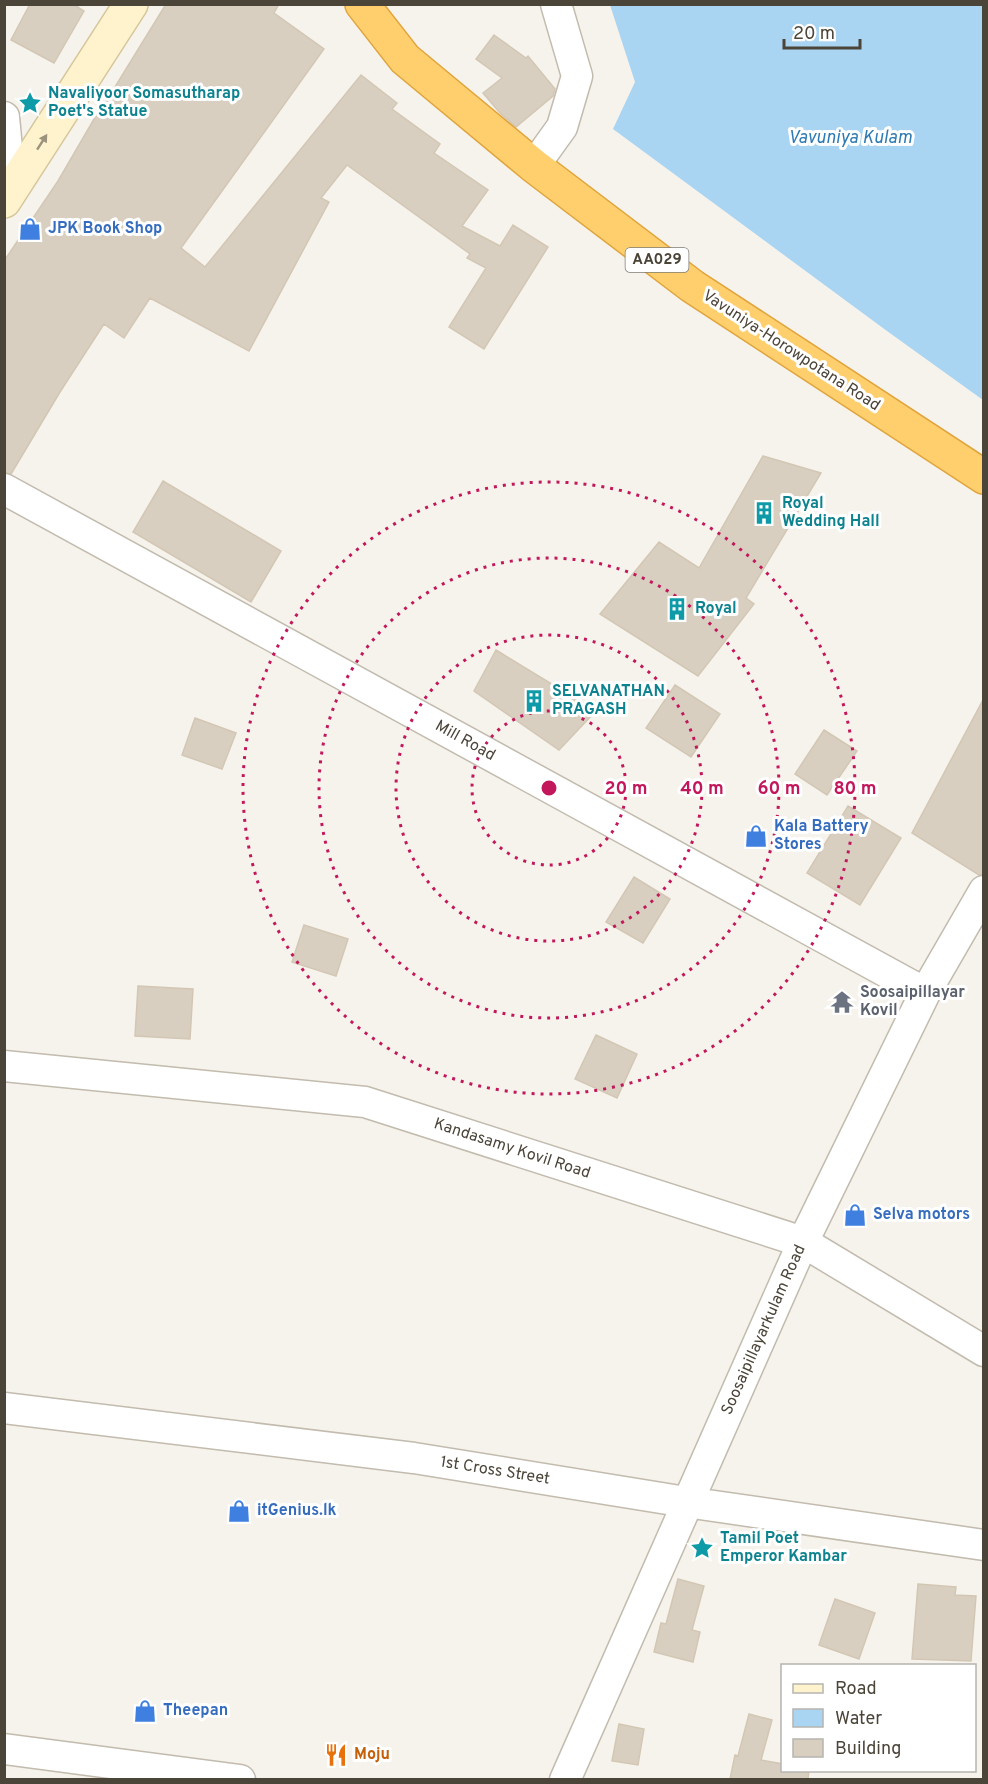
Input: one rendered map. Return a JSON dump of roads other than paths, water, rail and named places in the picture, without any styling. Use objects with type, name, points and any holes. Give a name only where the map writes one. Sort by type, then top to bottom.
[{"type":"highway","name":"Vavuniya-Horowpotana Road","points":[[362,4],[405,59],[534,166],[692,286],[984,477]]},
{"type":"main road","points":[[8,196],[131,4]]},
{"type":"street","points":[[534,166],[562,127],[577,76],[556,4]]},
{"type":"street","points":[[4,117],[8,196]]},
{"type":"street","name":"Mill Road","points":[[4,489],[925,993]]},
{"type":"street","name":"Soosaipillayarkulam Road","points":[[565,1779],[803,1242],[925,993],[984,891]]},
{"type":"street","name":"Kandasamy Kovil Road","points":[[4,1066],[365,1102],[803,1242],[984,1351]]},
{"type":"street","name":"1st Cross Street","points":[[4,1408],[414,1458],[686,1502],[984,1545]]},
{"type":"street","points":[[4,1749],[240,1779]]},
{"type":"water","name":"Vavuniya Kulam","points":[[610,5],[983,5],[983,400],[613,129],[635,82]]},
{"type":"place","name":"Navaliyoor Somasutharap Poet's Statue","points":[[30,103]]},
{"type":"place","name":"JPK Book Shop","points":[[30,229]]},
{"type":"place","name":"Royal Wedding Hall","points":[[764,513]]},
{"type":"place","name":"Royal","points":[[677,609]]},
{"type":"place","name":"SELVANATHAN PRAGASH","points":[[534,701]]},
{"type":"place","name":"Kala Battery Stores","points":[[756,836]]},
{"type":"place","name":"Soosaipillayar Kovil","points":[[842,1002]]},
{"type":"place","name":"Selva motors","points":[[855,1215]]},
{"type":"place","name":"itGenius.lk","points":[[239,1511]]},
{"type":"place","name":"Tamil Poet Emperor Kambar","points":[[702,1548]]},
{"type":"place","name":"Theepan","points":[[145,1711]]},
{"type":"place","name":"Moju","points":[[336,1755]]}]
